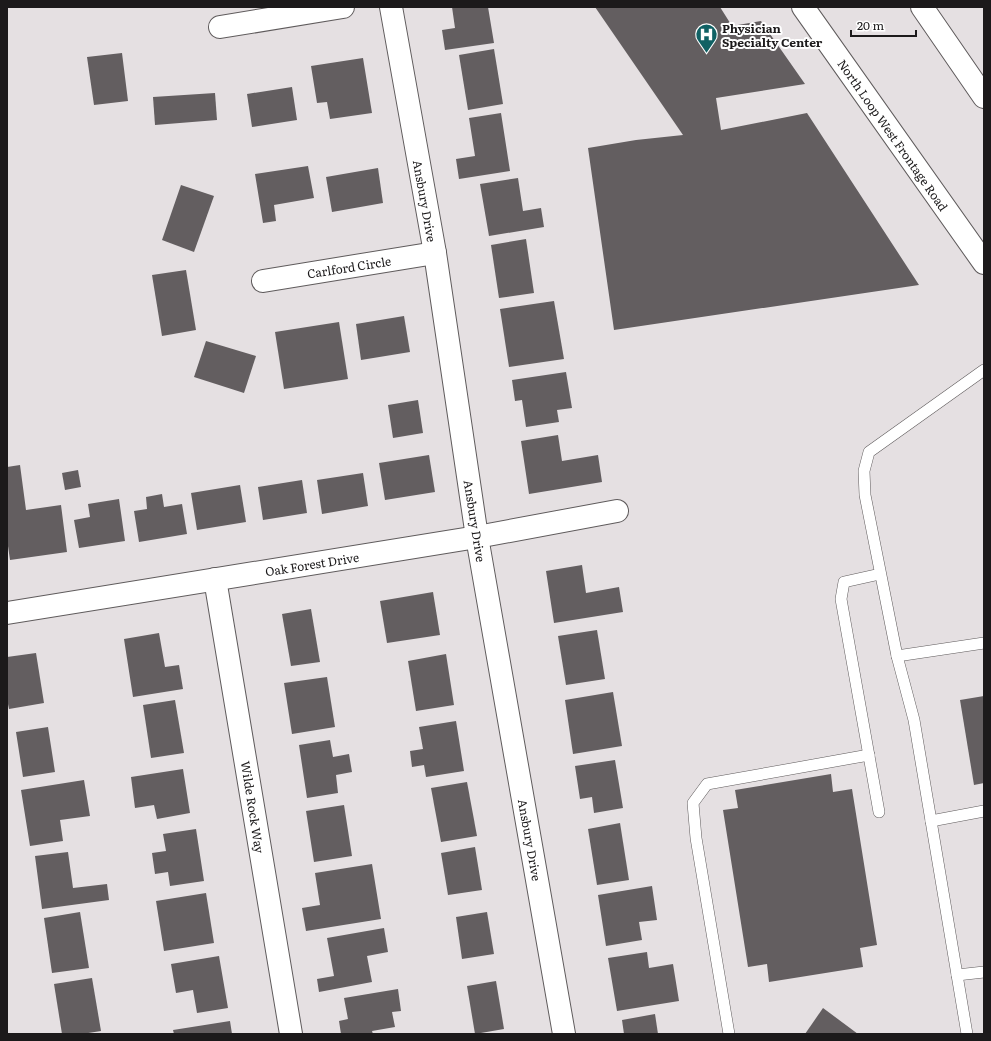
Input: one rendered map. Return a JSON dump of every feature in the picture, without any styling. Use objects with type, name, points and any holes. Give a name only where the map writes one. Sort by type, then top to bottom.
[{"type":"main road","points":[[220,27],[343,7]]},
{"type":"main road","name":"Ansbury Drive","points":[[391,7],[434,253],[477,537],[564,1034]]},
{"type":"main road","name":"North Loop West Frontage Road","points":[[803,7],[984,263]]},
{"type":"main road","points":[[922,7],[984,97]]},
{"type":"main road","points":[[956,58],[984,110]]},
{"type":"main road","name":"Carlford Circle","points":[[263,281],[434,253]]},
{"type":"main road","name":"Oak Forest Drive","points":[[7,613],[477,537],[617,511]]},
{"type":"main road","name":"Wilde Rock Way","points":[[215,579],[290,1034]]},
{"type":"lane","points":[[967,1034],[914,720],[897,656],[880,574],[865,495],[864,471],[869,452],[984,370]]},
{"type":"lane","points":[[879,812],[841,599],[844,582],[880,574]]},
{"type":"lane","points":[[897,656],[984,643]]},
{"type":"lane","points":[[729,1034],[696,838],[693,803],[707,784],[869,755]]},
{"type":"lane","points":[[930,821],[984,811]]},
{"type":"lane","points":[[957,975],[984,972]]},
{"type":"building","points":[[452,7],[488,7],[494,43],[445,50],[442,30],[455,28]]},
{"type":"building","points":[[595,7],[720,7],[732,26],[761,21],[805,84],[716,98],[721,130],[807,113],[919,285],[614,330],[588,148],[636,140],[683,135]]},
{"type":"building","points":[[494,49],[503,104],[468,110],[459,55]]},
{"type":"building","points":[[122,53],[128,101],[94,105],[87,57]]},
{"type":"building","points":[[363,58],[372,113],[330,119],[327,102],[317,103],[311,66]]},
{"type":"building","points":[[292,87],[297,120],[252,127],[247,94]]},
{"type":"building","points":[[215,93],[217,120],[155,125],[153,97]]},
{"type":"building","points":[[501,113],[510,171],[459,179],[456,159],[475,156],[469,118]]},
{"type":"building","points":[[308,166],[314,198],[274,205],[276,221],[263,223],[255,174]]},
{"type":"building","points":[[378,168],[383,203],[332,212],[326,177]]},
{"type":"building","points":[[518,178],[523,211],[541,208],[544,227],[489,236],[480,184]]},
{"type":"building","points":[[181,185],[214,196],[194,252],[162,240]]},
{"type":"building","points":[[526,239],[534,293],[499,298],[491,245]]},
{"type":"building","points":[[186,270],[196,330],[162,336],[152,275]]},
{"type":"building","points":[[554,301],[564,359],[509,367],[500,309]]},
{"type":"building","points":[[404,316],[410,352],[361,360],[356,324]]},
{"type":"building","points":[[339,322],[348,379],[284,389],[275,332]]},
{"type":"building","points":[[206,341],[256,356],[244,393],[194,377]]},
{"type":"building","points":[[566,372],[572,408],[557,410],[559,422],[526,427],[522,400],[515,401],[512,380]]},
{"type":"building","points":[[418,400],[423,433],[393,438],[388,405]]},
{"type":"building","points":[[558,435],[562,461],[598,455],[602,482],[529,494],[521,441]]},
{"type":"building","points":[[429,455],[435,492],[385,500],[379,463]]},
{"type":"building","points":[[20,465],[26,510],[61,505],[67,552],[10,560],[7,539],[7,467]]},
{"type":"building","points":[[78,470],[81,487],[65,490],[62,473]]},
{"type":"building","points":[[363,473],[368,506],[322,514],[317,480]]},
{"type":"building","points":[[302,480],[307,513],[263,520],[258,487]]},
{"type":"building","points":[[240,485],[246,522],[197,530],[191,493]]},
{"type":"building","points":[[162,494],[164,507],[182,504],[187,534],[139,542],[134,511],[147,509],[146,497]]},
{"type":"building","points":[[119,499],[125,541],[79,548],[74,520],[90,517],[88,504]]},
{"type":"building","points":[[582,565],[586,593],[619,587],[623,612],[554,623],[546,571]]},
{"type":"building","points":[[433,592],[440,635],[387,643],[380,601]]},
{"type":"building","points":[[311,609],[320,662],[291,666],[282,614]]},
{"type":"building","points":[[597,630],[605,679],[566,685],[558,636]]},
{"type":"building","points":[[159,633],[165,667],[179,665],[183,689],[133,697],[124,639]]},
{"type":"building","points":[[36,653],[44,703],[9,709],[7,699],[7,657]]},
{"type":"building","points":[[446,654],[454,705],[416,711],[408,661]]},
{"type":"building","points":[[327,677],[335,727],[292,734],[284,683]]},
{"type":"building","points":[[613,692],[622,746],[573,754],[565,700]]},
{"type":"building","points":[[984,696],[984,783],[974,785],[960,700]]},
{"type":"building","points":[[175,700],[184,753],[151,758],[143,705]]},
{"type":"building","points":[[456,721],[464,771],[426,777],[424,765],[412,767],[410,751],[423,749],[419,727]]},
{"type":"building","points":[[48,727],[55,772],[23,777],[16,732]]},
{"type":"building","points":[[330,740],[333,757],[349,754],[352,772],[336,775],[338,793],[307,798],[299,745]]},
{"type":"building","points":[[615,760],[623,808],[594,813],[592,797],[580,799],[575,766]]},
{"type":"building","points":[[183,769],[190,813],[157,819],[154,805],[135,808],[131,777]]},
{"type":"building","points":[[831,774],[833,792],[852,789],[877,945],[860,948],[863,967],[769,982],[767,964],[748,967],[723,810],[738,808],[735,790]]},
{"type":"building","points":[[84,780],[90,816],[60,820],[63,841],[30,846],[21,790]]},
{"type":"building","points":[[467,782],[477,836],[441,842],[431,788]]},
{"type":"building","points":[[344,805],[352,856],[314,862],[306,811]]},
{"type":"building","points":[[620,823],[629,880],[597,885],[588,829]]},
{"type":"building","points":[[196,829],[204,881],[170,886],[168,872],[155,874],[152,853],[166,851],[163,834]]},
{"type":"building","points":[[475,847],[482,890],[448,895],[441,853]]},
{"type":"building","points":[[68,852],[73,888],[107,884],[109,900],[42,909],[35,856]]},
{"type":"building","points":[[372,864],[381,919],[306,931],[302,908],[320,905],[315,873]]},
{"type":"building","points":[[652,886],[657,920],[639,922],[642,940],[606,946],[598,895]]},
{"type":"building","points":[[206,893],[214,943],[164,951],[156,901]]},
{"type":"building","points":[[80,912],[89,968],[52,973],[44,918]]},
{"type":"building","points":[[487,912],[494,954],[462,959],[456,917]]},
{"type":"building","points":[[384,928],[388,952],[367,956],[372,982],[319,992],[317,979],[334,976],[327,938]]},
{"type":"building","points":[[647,952],[649,968],[673,964],[679,1001],[617,1011],[608,958]]},
{"type":"building","points":[[219,956],[228,1008],[197,1013],[193,990],[176,993],[171,964]]},
{"type":"building","points":[[92,978],[101,1031],[82,1034],[62,1034],[54,984]]},
{"type":"building","points":[[496,981],[504,1029],[475,1034],[467,986]]},
{"type":"building","points":[[398,989],[401,1011],[392,1012],[395,1027],[372,1031],[373,1034],[341,1034],[339,1021],[348,1019],[344,998]]},
{"type":"building","points":[[823,1008],[858,1034],[805,1034]]},
{"type":"building","points":[[655,1014],[658,1034],[624,1034],[622,1020]]},
{"type":"building","points":[[230,1021],[232,1034],[174,1034],[173,1030]]},
{"type":"place","name":"Physician Specialty Center","points":[[706,54]]}]
